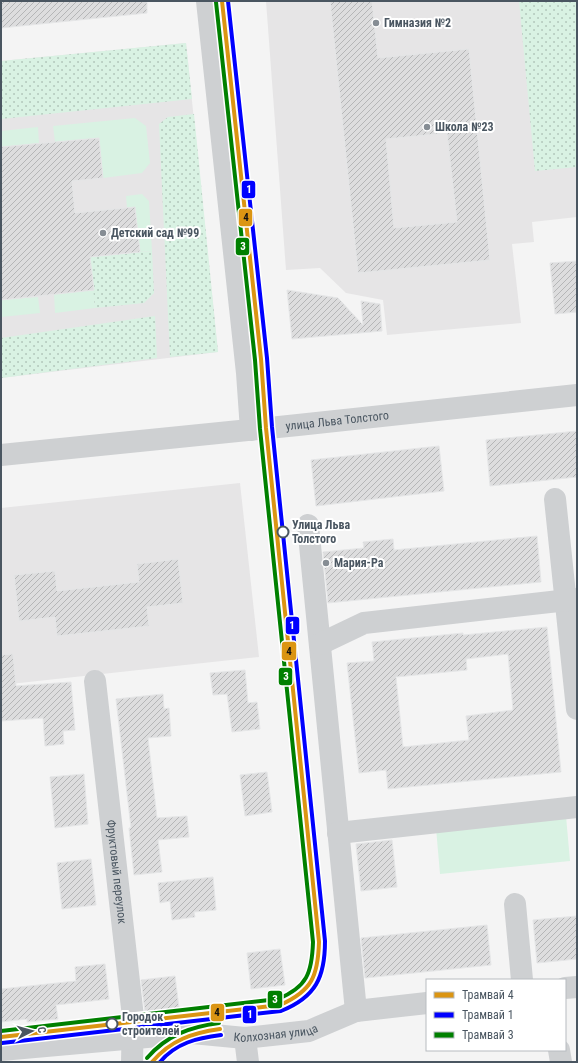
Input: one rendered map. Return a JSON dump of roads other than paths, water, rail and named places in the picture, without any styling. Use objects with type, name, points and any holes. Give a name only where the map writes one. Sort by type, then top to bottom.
[{"type":"street","points":[[207,1],[246,365],[251,430]]},
{"type":"street","name":"улица Льва Толстого","points":[[1,455],[577,395]]},
{"type":"street","points":[[555,499],[571,599],[577,709]]},
{"type":"street","points":[[308,525],[356,1011]]},
{"type":"street","points":[[320,644],[364,623],[571,599]]},
{"type":"street","name":"Фруктовый переулок","points":[[96,681],[133,1017],[132,1062]]},
{"type":"street","points":[[338,833],[577,807]]},
{"type":"street","points":[[515,904],[522,979]]},
{"type":"street","points":[[566,988],[577,987]]},
{"type":"street","name":"Колхозная улица","points":[[1,1050],[192,1033],[245,1038],[309,1031],[356,1011],[426,1003]]},
{"type":"street","points":[[245,1038],[248,1062]]},
{"type":"street","points":[[559,1051],[561,1062]]},
{"type":"tram line","name":"4","points":[[1,1037],[280,1005],[291,1000],[306,988],[315,973],[317,964],[319,942],[266,428],[261,359],[222,1]]},
{"type":"tram line","name":"1","points":[[2,1043],[281,1011],[303,999],[310,992],[316,984],[323,965],[325,941],[272,427],[267,358],[228,1]]},
{"type":"tram line","name":"3","points":[[1,1031],[278,999],[302,984],[306,978],[311,962],[313,942],[260,429],[255,360],[216,2]]},
{"type":"tram line","name":"3","points":[[147,1058],[163,1043],[180,1033],[198,1027],[219,1023]]},
{"type":"tram line","name":"4","points":[[152,1062],[159,1054],[174,1043],[191,1035],[220,1029]]},
{"type":"tram line","name":"1","points":[[160,1062],[173,1050],[188,1042],[221,1035]]},
{"type":"place","name":"Гимназия №2","points":[[376,23]]},
{"type":"place","name":"Школа №23","points":[[427,127]]},
{"type":"place","name":"Детский сад №99","points":[[103,233]]},
{"type":"place","name":"Улица Льва Толстого","points":[[283,532]]},
{"type":"place","name":"Мария-Ра","points":[[326,563]]},
{"type":"place","name":"Городок строителей","points":[[112,1024]]}]
